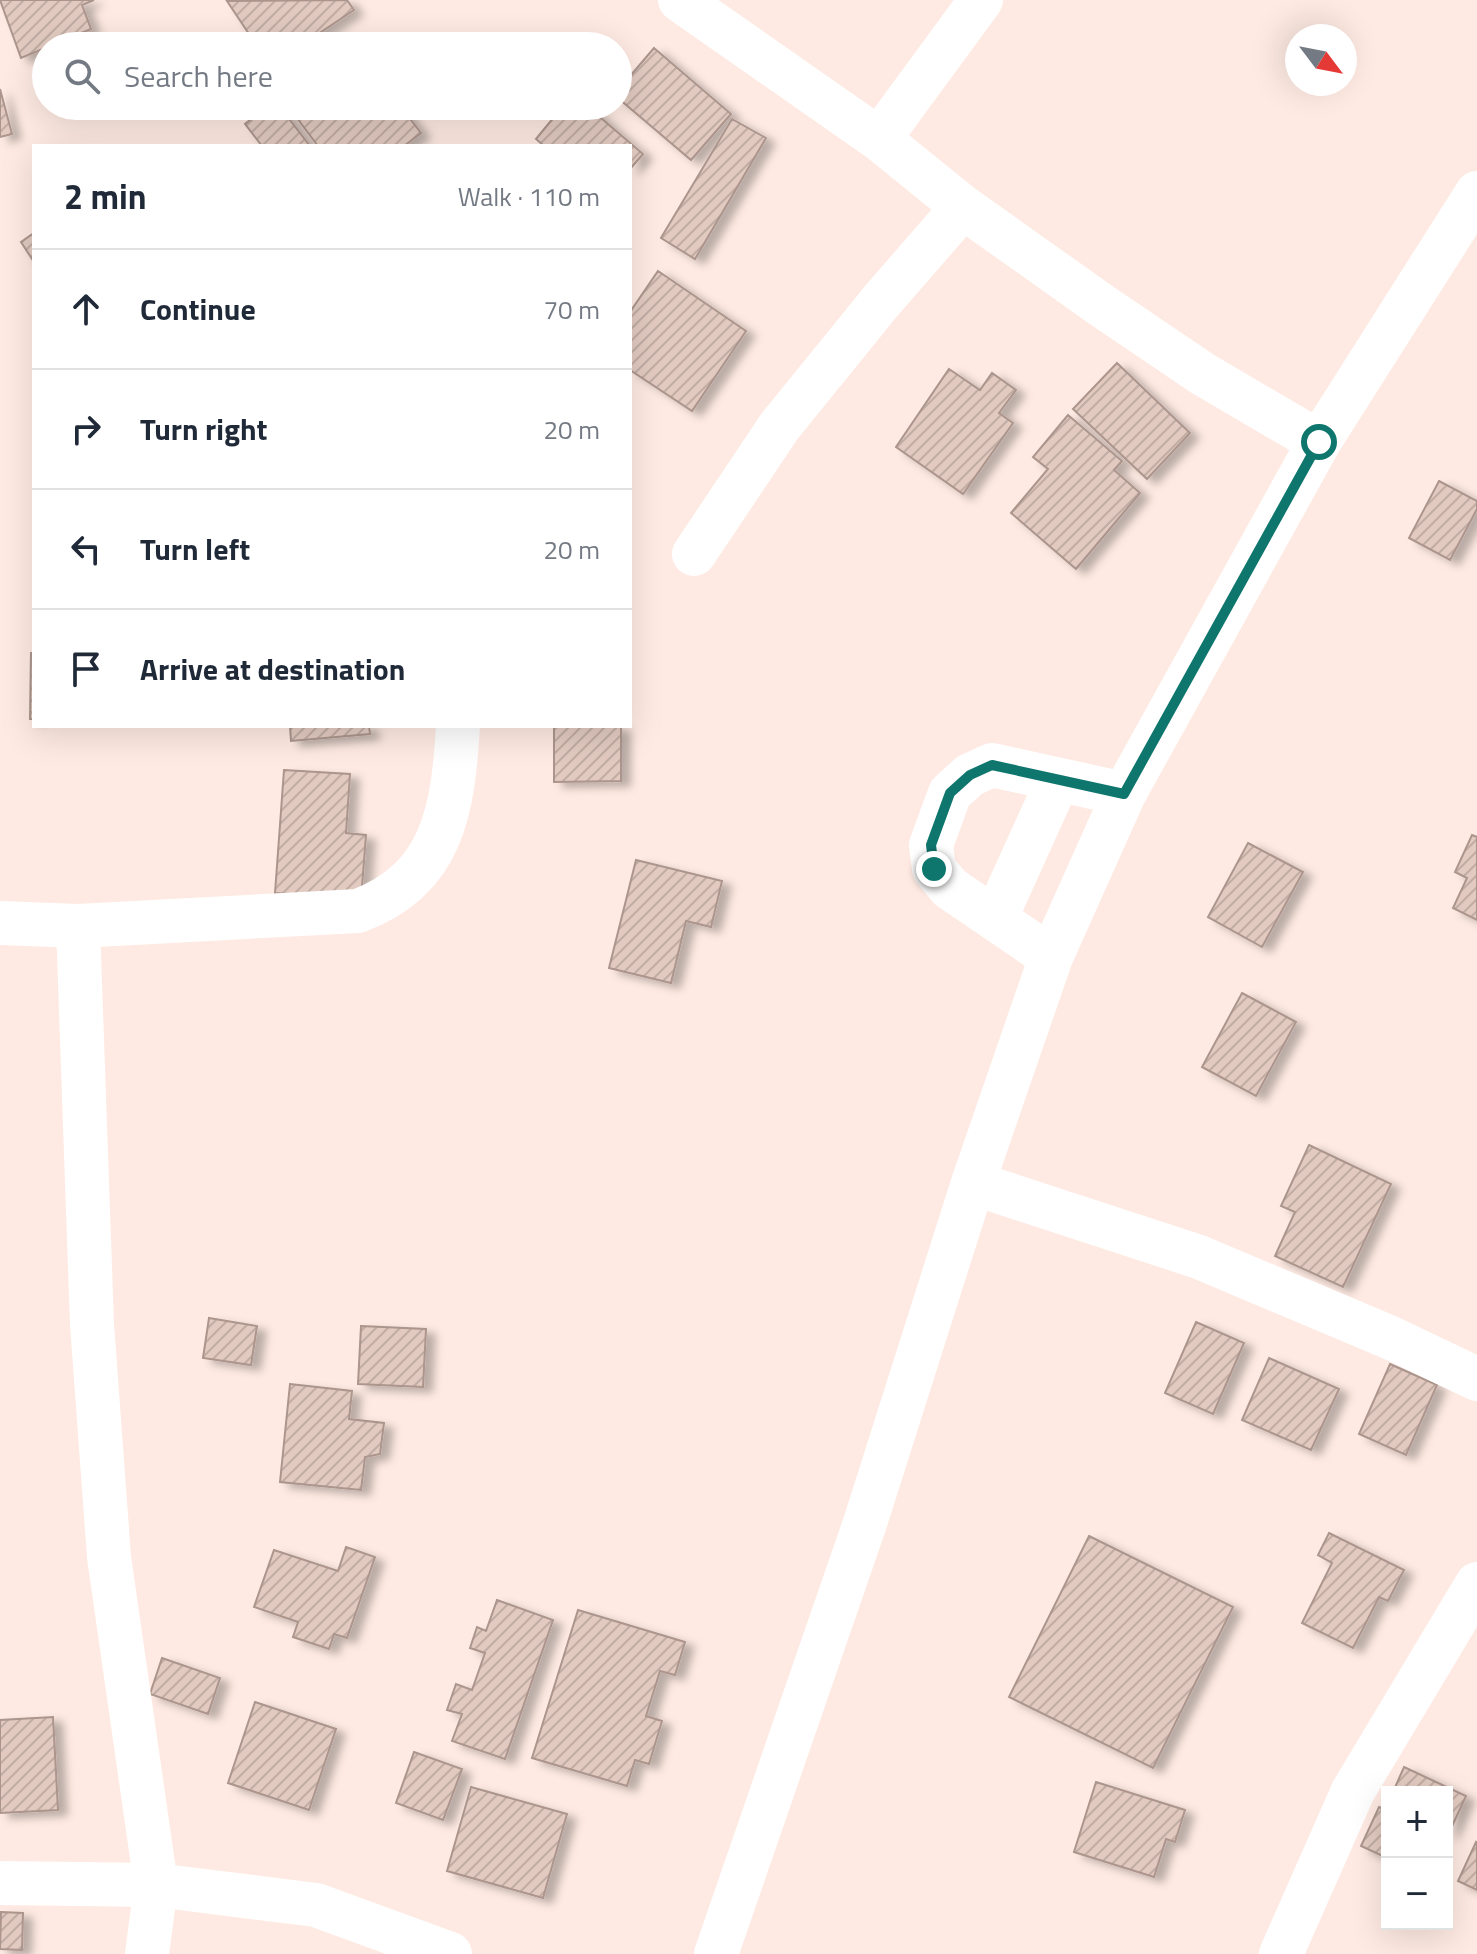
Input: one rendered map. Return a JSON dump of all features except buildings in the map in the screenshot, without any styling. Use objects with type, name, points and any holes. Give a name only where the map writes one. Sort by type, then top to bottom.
[{"type":"street","points":[[680,0],[879,139],[963,207],[1203,374],[1319,442]]},
{"type":"street","points":[[879,139],[981,0]]},
{"type":"street","points":[[716,1954],[865,1523],[973,1183],[1051,957],[1124,794],[1319,442],[1477,193]]},
{"type":"street","points":[[694,554],[779,427],[882,300],[963,207]]},
{"type":"street","points":[[0,923],[78,926],[358,911],[381,902],[409,884],[442,833],[455,776],[458,728]]},
{"type":"street","points":[[1051,957],[950,888],[934,869],[931,845],[950,793],[970,775],[992,765],[1124,794]]},
{"type":"street","points":[[996,917],[1058,780]]},
{"type":"street","points":[[78,926],[92,1324],[109,1557],[156,1885],[147,1954]]},
{"type":"street","points":[[973,1183],[1199,1257],[1391,1338],[1477,1379]]},
{"type":"street","points":[[1281,1954],[1353,1791],[1477,1584]]},
{"type":"street","points":[[0,1883],[156,1885],[316,1905],[450,1954]]},
{"type":"route","points":[[934,869],[931,845],[950,793],[970,775],[992,765],[1124,794],[1319,442]]}]
